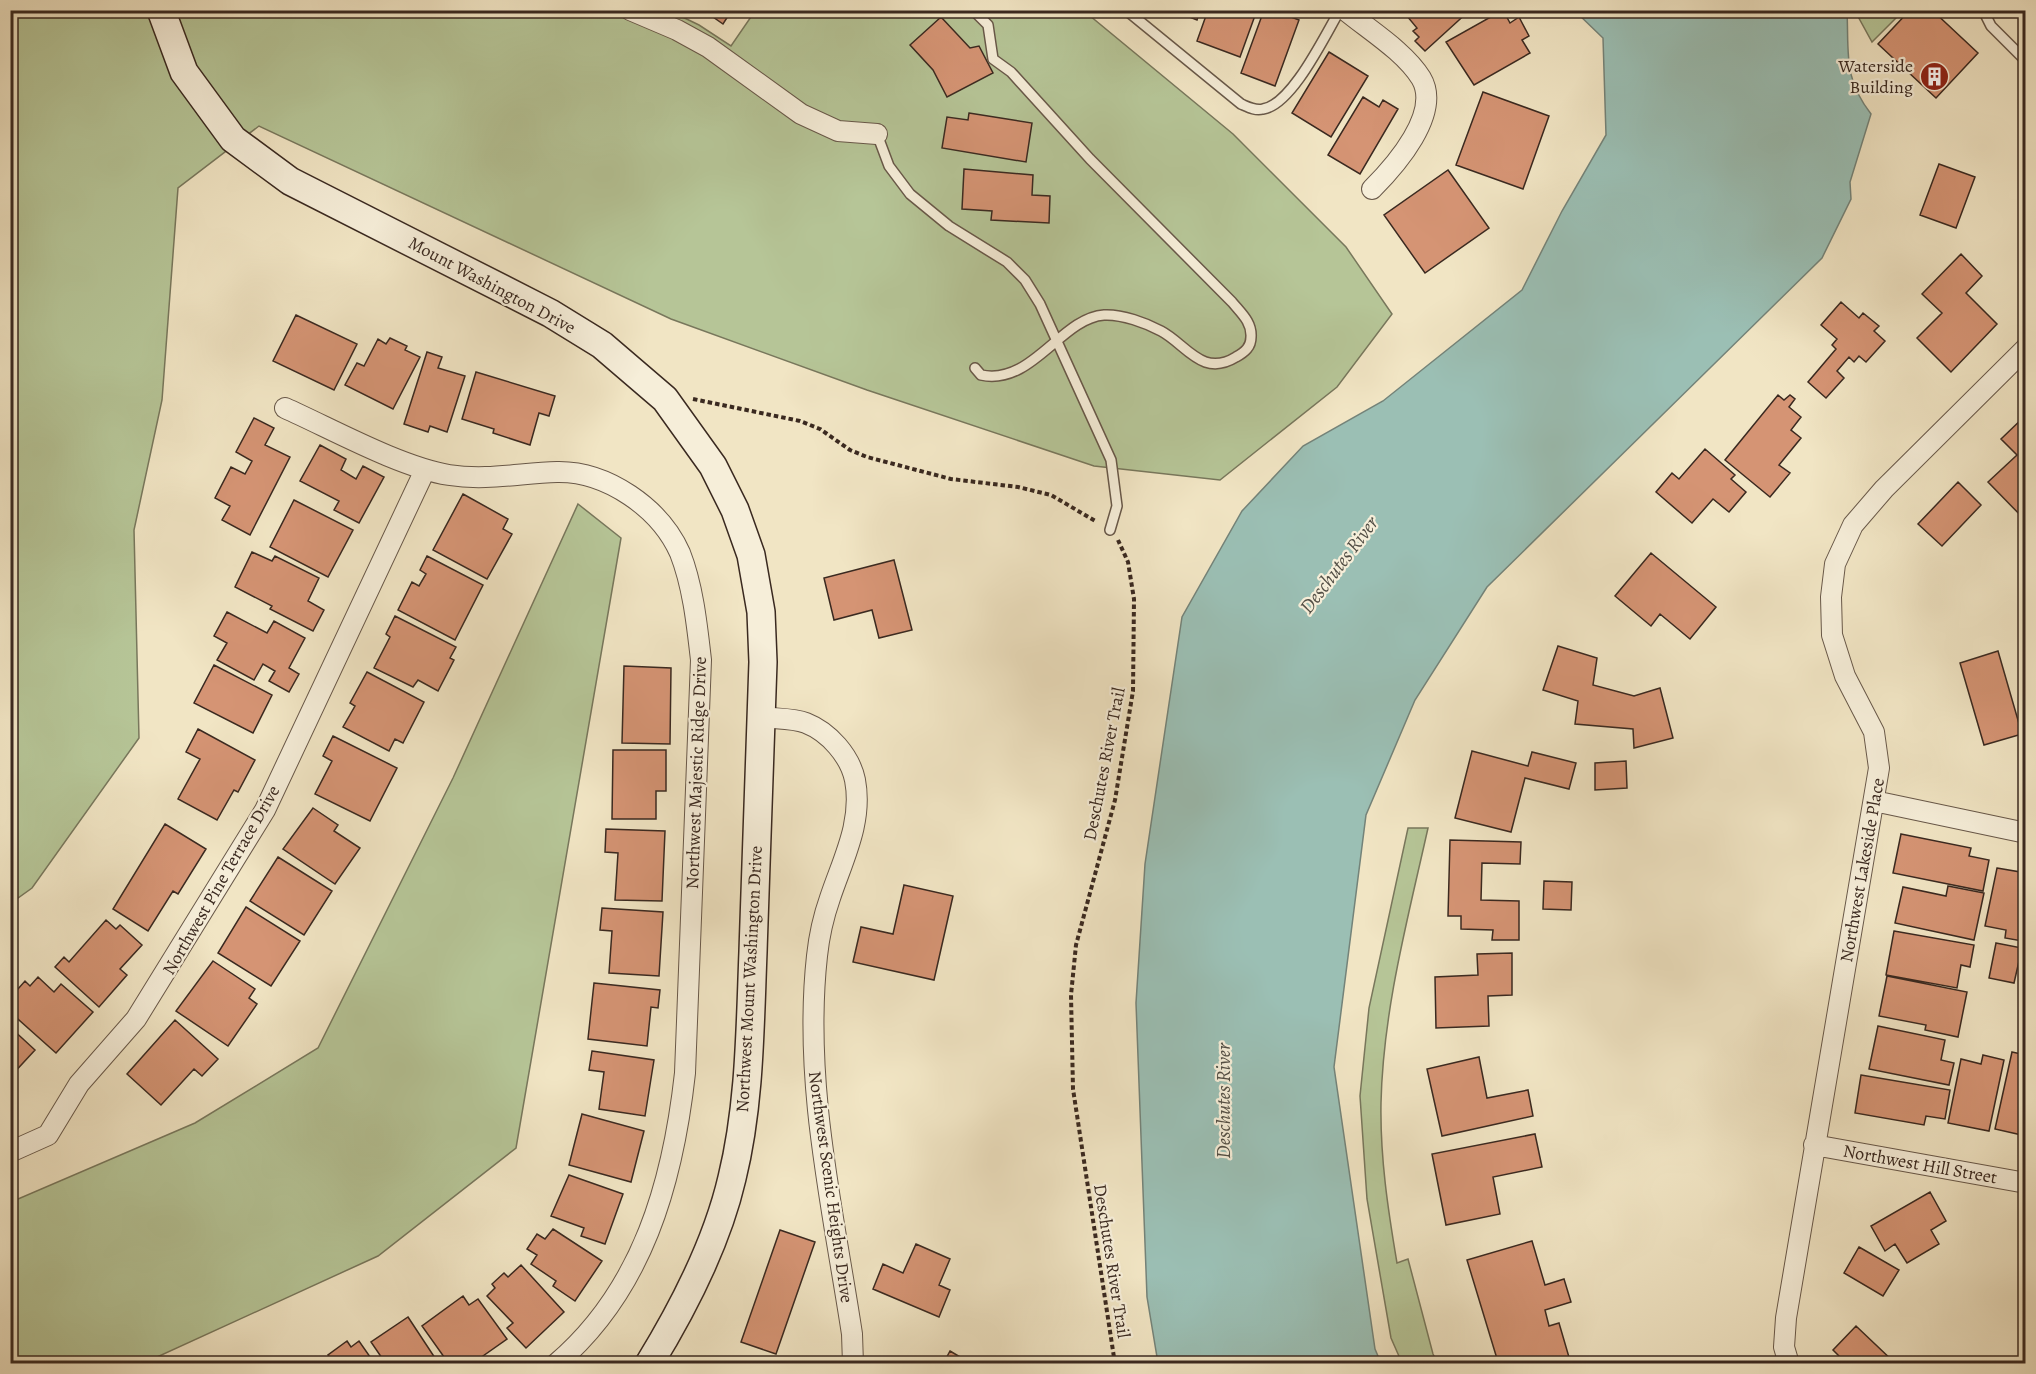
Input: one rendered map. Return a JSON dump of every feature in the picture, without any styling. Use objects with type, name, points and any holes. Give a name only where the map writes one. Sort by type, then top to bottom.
[{"type":"main road","name":"Mount Washington Drive","points":[[161,10],[184,72],[233,139],[291,182],[550,313],[602,345],[665,399],[713,466],[735,510],[751,555],[761,612]]},
{"type":"main road","name":"Northwest Mount Washington Drive","points":[[649,1364],[685,1301],[710,1244],[732,1178],[744,1104],[750,1036],[761,717],[761,612]]},
{"type":"street","points":[[630,10],[677,30],[708,47],[801,114],[838,131],[877,134]]},
{"type":"street","points":[[1345,10],[1408,62],[1422,79],[1427,98],[1424,118],[1392,169],[1372,189]]},
{"type":"street","name":"Northwest Lakeside Place","points":[[1789,1364],[1784,1347],[1786,1318],[1879,768],[1874,732],[1845,676],[1832,635],[1830,597],[1836,564],[1853,525],[1884,489],[2025,348]]},
{"type":"street","name":"Northwest Majestic Ridge Drive","points":[[285,408],[425,470],[467,477],[559,472],[612,484],[636,500],[670,534],[680,555],[695,616],[702,660],[685,1073],[679,1127],[666,1185],[641,1249],[611,1306],[581,1343],[556,1364]]},
{"type":"street","name":"Northwest Pine Terrace Drive","points":[[10,1152],[48,1136],[79,1083],[136,1019],[265,810],[425,470]]},
{"type":"street","name":"Northwest Scenic Heights Drive","points":[[761,717],[806,723],[826,735],[846,756],[855,779],[857,812],[855,823],[850,844],[829,901],[817,955],[814,1043],[814,1092],[852,1334],[853,1364]]},
{"type":"street","points":[[1874,801],[2025,833]]},
{"type":"street","name":"Northwest Hill Street","points":[[1814,1145],[2025,1183]]},
{"type":"lane","points":[[973,10],[988,26],[993,59],[1029,90],[1090,159],[1232,302],[1249,322],[1252,333],[1251,345],[1243,352],[1231,360],[1212,364],[1183,351],[1163,332],[1120,317],[1103,315],[1082,322],[1005,376],[981,375],[975,368]]},
{"type":"lane","points":[[1126,10],[1241,104],[1253,109],[1265,109],[1287,96],[1340,10]]},
{"type":"lane","points":[[1983,10],[1991,26],[2025,61]]},
{"type":"lane","points":[[877,134],[890,166],[910,194],[949,226],[1007,262],[1025,280],[1058,341],[1111,460],[1117,506],[1110,530]]},
{"type":"lane","points":[[2025,174],[2025,182]]},
{"type":"path","name":"Deschutes River Trail","points":[[665,399],[700,399],[800,420],[867,457],[951,479],[1018,486],[1051,495],[1110,530],[1119,542],[1128,562],[1134,599],[1133,691],[1115,800],[1076,945],[1071,994],[1073,1089],[1115,1364]]},
{"type":"green space","points":[[668,10],[699,25],[731,46],[755,11],[1084,11],[1233,134],[1346,247],[1392,314],[1337,387],[1220,480],[1094,466],[867,390],[671,319],[259,126],[178,188],[162,400],[134,530],[139,738],[32,888],[11,903],[11,11]]},
{"type":"green space","points":[[1855,11],[1903,11],[1872,42]]},
{"type":"green space","points":[[578,504],[621,538],[516,1148],[378,1256],[144,1363],[11,1363],[11,1202],[195,1123],[318,1048],[453,778]]},
{"type":"green space","points":[[1408,828],[1428,828],[1398,964],[1386,1033],[1381,1103],[1383,1163],[1397,1263],[1408,1259],[1433,1354],[1438,1363],[1402,1363],[1391,1338],[1367,1199],[1360,1096],[1369,1008]]},
{"type":"water","name":"Deschutes River","points":[[1575,11],[1847,11],[1849,65],[1856,89],[1871,114],[1850,182],[1851,199],[1822,258],[1487,587],[1415,700],[1366,815],[1334,1067],[1375,1349],[1381,1363],[1158,1363],[1147,1297],[1136,1003],[1145,864],[1182,617],[1242,511],[1303,446],[1383,401],[1522,290],[1562,211],[1606,135],[1603,38]]},
{"type":"building","points":[[703,10],[732,10],[723,24]]},
{"type":"building","points":[[1172,10],[1200,10],[1197,20]]},
{"type":"building","points":[[1208,10],[1257,10],[1240,57],[1197,41]]},
{"type":"building","points":[[1264,10],[1273,10],[1299,20],[1275,86],[1241,73]]},
{"type":"building","points":[[1402,10],[1470,10],[1425,51],[1415,41],[1419,37],[1413,31],[1417,28]]},
{"type":"building","points":[[1503,10],[1510,23],[1519,17],[1529,36],[1522,40],[1530,53],[1474,85],[1446,42]]},
{"type":"building","name":"Waterside Building","points":[[1910,10],[1932,10],[1978,53],[1936,98],[1878,44]]},
{"type":"building","points":[[941,17],[970,48],[979,46],[993,73],[947,97],[933,70],[910,45]]},
{"type":"building","points":[[1329,52],[1368,76],[1331,137],[1292,113]]},
{"type":"building","points":[[1483,92],[1549,116],[1523,189],[1456,165]]},
{"type":"building","points":[[1363,97],[1379,107],[1383,100],[1398,109],[1360,174],[1328,155]]},
{"type":"building","points":[[969,113],[1032,123],[1026,162],[942,148],[947,117],[968,120]]},
{"type":"building","points":[[1939,164],[1975,177],[1956,228],[1920,215]]},
{"type":"building","points":[[964,169],[1033,175],[1032,195],[1050,196],[1049,223],[991,220],[992,211],[962,209]]},
{"type":"building","points":[[1448,170],[1489,228],[1425,273],[1384,215]]},
{"type":"building","points":[[1961,254],[1982,276],[1966,293],[1997,324],[1951,372],[1917,338],[1942,313],[1922,294]]},
{"type":"building","points":[[1841,302],[1859,318],[1863,313],[1879,326],[1874,331],[1885,341],[1866,362],[1859,356],[1854,362],[1849,357],[1837,371],[1844,378],[1826,398],[1808,382],[1836,349],[1832,345],[1837,339],[1821,325]]},
{"type":"building","points":[[296,315],[357,344],[334,390],[273,361]]},
{"type":"building","points":[[390,338],[407,346],[405,350],[420,357],[393,409],[345,385],[357,363],[364,366],[378,339],[386,344]]},
{"type":"building","points":[[427,352],[442,357],[438,368],[465,376],[447,432],[430,426],[428,432],[404,424]]},
{"type":"building","points":[[476,372],[555,396],[549,416],[539,413],[530,445],[493,433],[494,429],[462,419]]},
{"type":"building","points":[[1778,395],[1784,400],[1790,395],[1795,399],[1789,407],[1801,417],[1791,430],[1801,438],[1779,465],[1790,473],[1770,497],[1725,460]]},
{"type":"building","points":[[2026,415],[2026,521],[1988,482],[2017,455],[2001,439]]},
{"type":"building","points":[[254,418],[274,428],[265,445],[290,457],[250,535],[222,520],[230,506],[215,498],[231,467],[245,474],[252,461],[236,452]]},
{"type":"building","points":[[320,445],[346,459],[341,470],[356,479],[363,466],[384,477],[359,523],[334,510],[339,501],[300,481]]},
{"type":"building","points":[[1705,449],[1735,475],[1731,479],[1746,492],[1729,512],[1713,499],[1692,523],[1656,492],[1672,473],[1679,479]]},
{"type":"building","points":[[1958,482],[1981,505],[1942,546],[1918,524]]},
{"type":"building","points":[[463,494],[508,519],[503,529],[512,534],[487,579],[433,550]]},
{"type":"building","points":[[294,500],[353,530],[328,577],[270,547]]},
{"type":"building","points":[[252,552],[272,561],[275,556],[319,578],[308,601],[324,610],[313,631],[270,609],[272,606],[235,587]]},
{"type":"building","points":[[1651,553],[1716,607],[1690,639],[1660,614],[1651,626],[1615,596]]},
{"type":"building","points":[[427,556],[483,585],[455,640],[398,610],[412,582],[419,586],[426,574],[420,570]]},
{"type":"building","points":[[894,560],[912,630],[879,638],[872,610],[834,620],[824,578]]},
{"type":"building","points":[[227,612],[267,633],[274,621],[305,638],[289,668],[299,674],[289,692],[269,681],[275,671],[263,664],[254,680],[217,660],[227,643],[214,636]]},
{"type":"building","points":[[395,616],[456,647],[450,658],[454,660],[438,691],[418,680],[413,687],[374,668],[390,637],[386,634]]},
{"type":"building","points":[[1558,646],[1597,658],[1593,685],[1634,696],[1660,688],[1673,738],[1634,748],[1633,729],[1575,724],[1578,701],[1543,690]]},
{"type":"building","points":[[1998,651],[2022,734],[1984,745],[1960,663]]},
{"type":"building","points":[[214,665],[272,695],[253,733],[194,703]]},
{"type":"building","points":[[624,666],[671,668],[670,744],[622,743]]},
{"type":"building","points":[[367,672],[424,702],[403,743],[395,739],[389,751],[343,727],[355,706],[350,703]]},
{"type":"building","points":[[198,729],[255,760],[238,792],[234,790],[217,820],[178,799],[200,759],[186,752]]},
{"type":"building","points":[[333,736],[397,768],[370,821],[315,794],[332,761],[323,756]]},
{"type":"building","points":[[613,750],[666,750],[666,791],[656,791],[656,819],[612,819]]},
{"type":"building","points":[[1472,751],[1528,766],[1532,752],[1576,763],[1569,789],[1525,778],[1511,832],[1455,818]]},
{"type":"building","points":[[1626,761],[1627,788],[1595,790],[1595,763]]},
{"type":"building","points":[[313,808],[338,825],[334,831],[360,848],[335,884],[283,849]]},
{"type":"building","points":[[165,824],[206,849],[178,894],[173,891],[148,931],[113,909]]},
{"type":"building","points":[[606,829],[665,831],[662,901],[615,900],[618,853],[605,852]]},
{"type":"building","points":[[1901,834],[1971,848],[1969,856],[1989,860],[1983,891],[1893,873]]},
{"type":"building","points":[[1450,840],[1521,842],[1520,864],[1482,863],[1481,900],[1519,901],[1519,940],[1492,940],[1493,930],[1461,929],[1461,916],[1448,916]]},
{"type":"building","points":[[278,857],[332,891],[304,935],[250,901]]},
{"type":"building","points":[[1997,868],[2026,873],[2026,922],[2022,941],[2005,938],[2006,930],[1985,926]]},
{"type":"building","points":[[1544,881],[1572,882],[1571,910],[1543,909]]},
{"type":"building","points":[[904,885],[953,896],[934,980],[853,962],[861,927],[893,934]]},
{"type":"building","points":[[1948,886],[1984,893],[1974,940],[1895,923],[1903,887],[1946,896]]},
{"type":"building","points":[[246,907],[300,941],[271,986],[218,953]]},
{"type":"building","points":[[602,908],[663,912],[659,976],[609,973],[612,931],[600,930]]},
{"type":"building","points":[[106,920],[116,929],[120,925],[142,945],[120,969],[127,975],[99,1007],[55,967],[64,957],[69,962]]},
{"type":"building","points":[[1894,931],[1974,945],[1970,967],[1961,965],[1957,988],[1886,975]]},
{"type":"building","points":[[1996,943],[2022,948],[2014,983],[1989,978]]},
{"type":"building","points":[[1512,953],[1512,995],[1488,996],[1489,1026],[1436,1028],[1435,977],[1478,975],[1477,954]]},
{"type":"building","points":[[213,961],[255,989],[249,998],[257,1004],[228,1046],[176,1011]]},
{"type":"building","points":[[1887,976],[1967,992],[1958,1037],[1925,1030],[1926,1025],[1879,1016]]},
{"type":"building","points":[[38,977],[54,992],[61,984],[93,1012],[56,1053],[10,1012],[15,1002],[10,998],[25,981],[30,986]]},
{"type":"building","points":[[594,983],[660,990],[658,1008],[651,1007],[647,1046],[588,1039]]},
{"type":"building","points":[[175,1020],[218,1059],[202,1076],[194,1069],[161,1105],[127,1074]]},
{"type":"building","points":[[1878,1026],[1945,1040],[1941,1060],[1954,1063],[1949,1085],[1869,1069]]},
{"type":"building","points":[[10,1027],[35,1050],[10,1077]]},
{"type":"building","points":[[592,1051],[654,1060],[645,1116],[599,1109],[604,1072],[589,1070]]},
{"type":"building","points":[[2012,1052],[2026,1055],[2026,1136],[1995,1129]]},
{"type":"building","points":[[1983,1055],[2004,1060],[1989,1131],[1948,1123],[1961,1059],[1981,1064]]},
{"type":"building","points":[[1479,1057],[1487,1098],[1528,1090],[1533,1116],[1442,1136],[1427,1069]]},
{"type":"building","points":[[1861,1075],[1950,1090],[1945,1119],[1926,1116],[1924,1125],[1855,1113]]},
{"type":"building","points":[[582,1114],[644,1131],[631,1182],[569,1165]]},
{"type":"building","points":[[1535,1134],[1542,1167],[1493,1177],[1500,1214],[1446,1225],[1432,1154]]},
{"type":"building","points":[[569,1175],[623,1194],[605,1244],[581,1236],[584,1228],[551,1216]]},
{"type":"building","points":[[1930,1192],[1946,1221],[1931,1230],[1939,1244],[1907,1263],[1895,1244],[1885,1251],[1871,1226]]},
{"type":"building","points":[[553,1229],[602,1261],[575,1301],[553,1286],[556,1281],[531,1264],[537,1255],[527,1249],[537,1234],[545,1239]]},
{"type":"building","points":[[780,1230],[815,1242],[776,1354],[741,1342]]},
{"type":"building","points":[[2021,1235],[2026,1236],[2026,1281],[2019,1280]]},
{"type":"building","points":[[1532,1241],[1545,1285],[1564,1279],[1571,1302],[1545,1310],[1549,1326],[1559,1323],[1571,1364],[1517,1364],[1515,1357],[1498,1362],[1467,1260]]},
{"type":"building","points":[[916,1244],[950,1259],[939,1285],[950,1290],[939,1317],[873,1289],[883,1264],[903,1273]]},
{"type":"building","points":[[1859,1247],[1899,1270],[1883,1296],[1844,1273]]},
{"type":"building","points":[[521,1265],[564,1312],[526,1348],[507,1328],[513,1323],[487,1296],[495,1288],[492,1284],[504,1273],[508,1277]]},
{"type":"building","points":[[463,1296],[469,1305],[478,1299],[507,1339],[483,1356],[484,1359],[478,1364],[449,1364],[422,1326]]},
{"type":"building","points":[[408,1317],[439,1364],[386,1364],[371,1342]]},
{"type":"building","points":[[1856,1326],[1896,1364],[1847,1364],[1833,1350]]},
{"type":"building","points":[[347,1341],[351,1347],[359,1341],[375,1364],[325,1364],[331,1359],[328,1355]]},
{"type":"building","points":[[950,1351],[972,1364],[943,1364]]},
{"type":"place","name":"Waterside Building","points":[[1934,76]]}]
